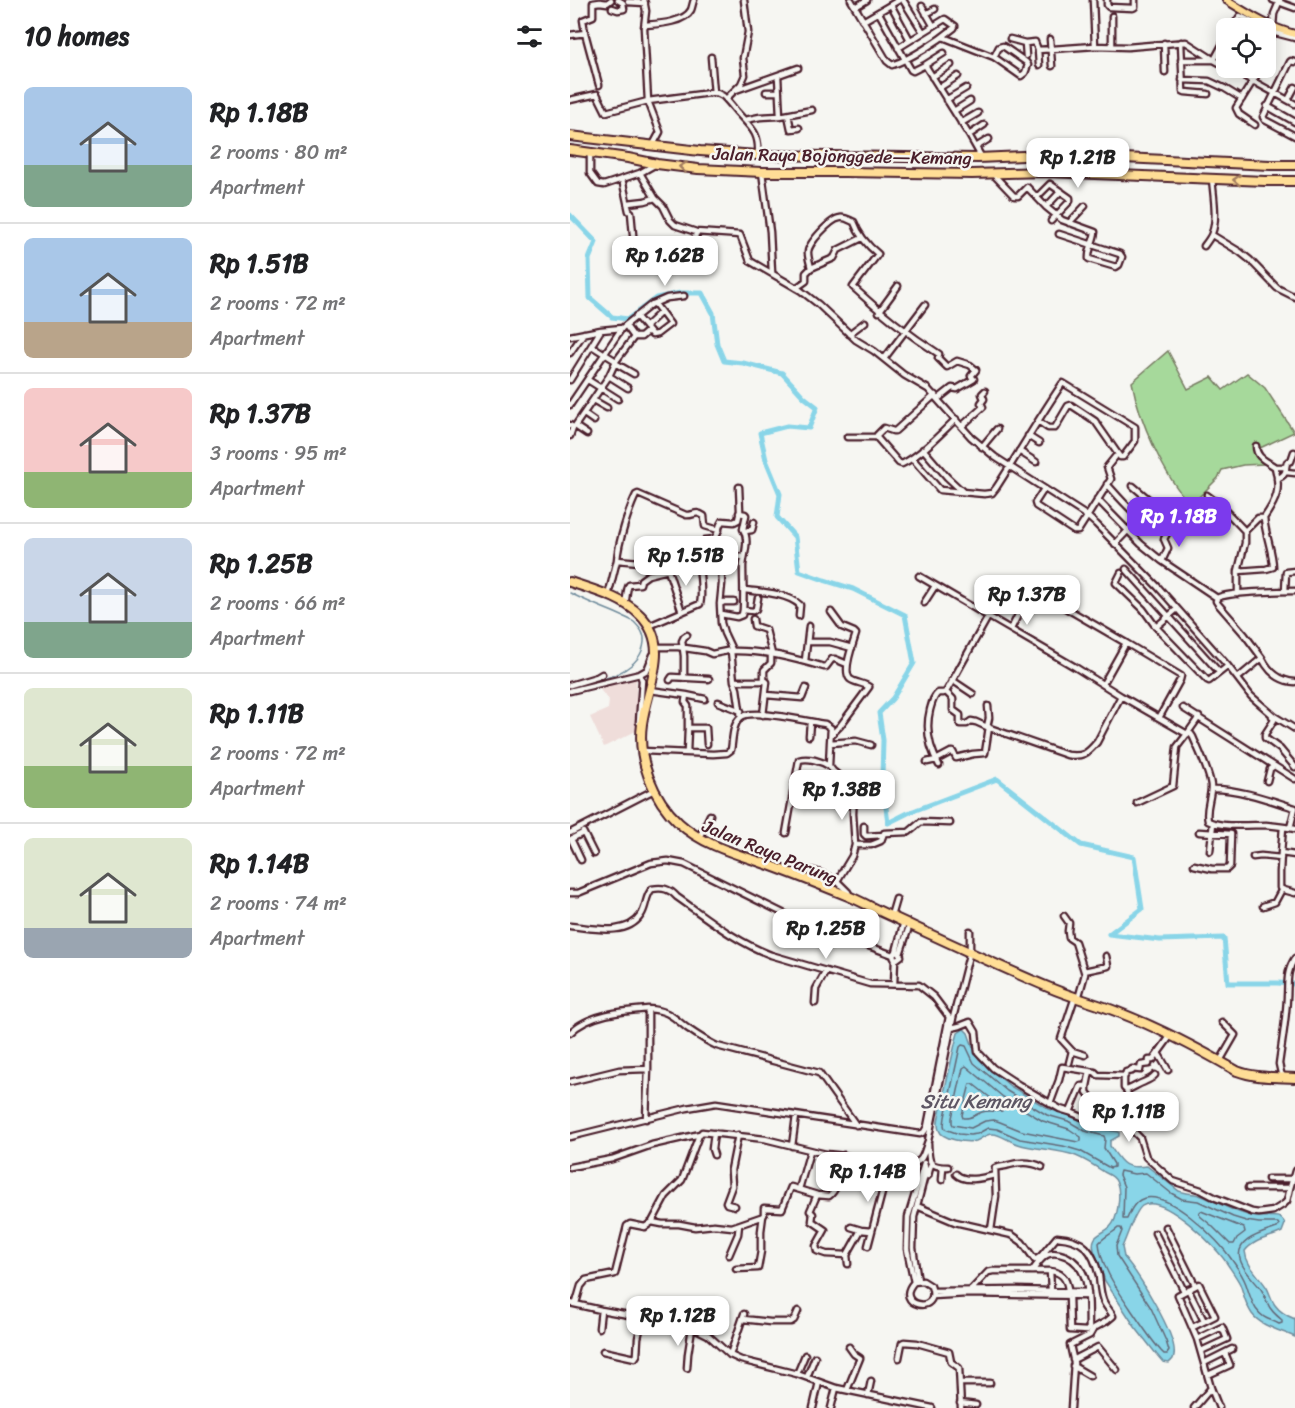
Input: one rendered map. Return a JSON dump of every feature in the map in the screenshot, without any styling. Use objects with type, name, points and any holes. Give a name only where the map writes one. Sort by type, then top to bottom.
[{"type":"highway","name":"Jalan Raya Bojonggede—Kemang","points":[[571,133],[591,139],[758,155],[936,158],[1082,156],[1295,165]]},
{"type":"highway","points":[[590,152],[591,139]]},
{"type":"highway","name":"Jalan Raya Bojonggede—Kemang","points":[[570,150],[698,169],[762,172],[936,174],[1046,172],[1295,181]]},
{"type":"highway","points":[[936,158],[936,174]]},
{"type":"highway","name":"Jalan Raya Parung","points":[[573,585],[625,604],[640,615],[652,632],[655,669],[642,726],[643,752],[649,778],[660,801],[678,822],[699,838],[850,897],[1024,980],[1129,1018],[1236,1073],[1263,1079],[1295,1079]]},
{"type":"highway","name":"Jalan Raya Parung","points":[[573,585],[633,614],[647,630],[655,650],[640,725],[642,762],[652,791],[676,824],[688,834],[716,848],[789,874],[970,953]]},
{"type":"highway","name":"Jalan Raya Parung","points":[[1076,999],[1132,1017],[1245,1074],[1295,1079]]},
{"type":"main road","points":[[1226,0],[1253,18]]},
{"type":"main road","points":[[1276,31],[1295,36]]},
{"type":"street","points":[[599,85],[583,20],[593,16],[593,3],[607,3],[611,0]]},
{"type":"street","points":[[612,8],[624,9],[623,3],[618,0]]},
{"type":"street","points":[[645,25],[668,23],[684,16],[691,11],[694,0]]},
{"type":"street","points":[[726,99],[742,82],[745,73],[744,58],[748,32],[744,0]]},
{"type":"street","points":[[851,0],[890,64],[894,65],[943,37],[955,26],[946,19],[898,48]]},
{"type":"street","points":[[855,8],[867,0]]},
{"type":"street","points":[[863,21],[901,0],[923,32]]},
{"type":"street","points":[[1093,0],[1095,46]]},
{"type":"street","points":[[1107,0],[1109,7],[1133,8],[1135,0]]},
{"type":"street","points":[[628,2],[645,1],[644,28],[648,101],[660,132],[654,143]]},
{"type":"street","points":[[1273,18],[1277,1],[1295,8]]},
{"type":"street","points":[[891,4],[910,40]]},
{"type":"street","points":[[922,6],[933,26]]},
{"type":"street","points":[[926,14],[935,9]]},
{"type":"street","points":[[879,13],[912,70],[944,53]]},
{"type":"street","points":[[1112,16],[1112,46]]},
{"type":"street","points":[[570,35],[585,33]]},
{"type":"street","points":[[943,37],[994,57],[1022,76],[1028,65],[1001,46],[994,57]]},
{"type":"street","points":[[1010,39],[1025,43],[1035,42],[1040,65]]},
{"type":"street","points":[[1050,39],[1052,66]]},
{"type":"street","points":[[1038,50],[1181,42],[1189,43],[1214,60]]},
{"type":"street","points":[[1181,42],[1184,92],[1208,94]]},
{"type":"street","points":[[1025,43],[1026,56]]},
{"type":"street","points":[[1164,43],[1165,72]]},
{"type":"street","points":[[1214,60],[1216,56]]},
{"type":"street","points":[[711,57],[714,93]]},
{"type":"street","points":[[1181,60],[1214,60]]},
{"type":"street","points":[[1295,62],[1291,61],[1263,115],[1264,119],[1295,136]]},
{"type":"street","points":[[925,64],[982,158]]},
{"type":"street","points":[[932,76],[951,64]]},
{"type":"street","points":[[734,91],[798,68]]},
{"type":"street","points":[[778,76],[780,116]]},
{"type":"street","points":[[939,88],[958,76]]},
{"type":"street","points":[[1249,78],[1295,104]]},
{"type":"street","points":[[1182,80],[1209,81],[1242,99]]},
{"type":"street","points":[[1253,80],[1237,107],[1237,112],[1255,125]]},
{"type":"street","points":[[1288,100],[1295,87]]},
{"type":"street","points":[[946,100],[966,88]]},
{"type":"street","points":[[766,92],[779,92]]},
{"type":"street","points":[[570,100],[597,94],[606,112],[648,101],[714,93],[723,96],[757,136],[758,155]]},
{"type":"street","points":[[954,111],[970,101]]},
{"type":"street","points":[[1267,106],[1295,122]]},
{"type":"street","points":[[745,120],[812,110]]},
{"type":"street","points":[[961,123],[978,113]]},
{"type":"street","points":[[788,115],[790,129],[799,128]]},
{"type":"street","points":[[969,135],[984,125]]},
{"type":"street","points":[[976,147],[989,139]]},
{"type":"street","points":[[590,152],[590,173],[598,184],[604,185],[640,173],[657,164]]},
{"type":"street","points":[[762,172],[770,232],[772,272]]},
{"type":"street","points":[[640,173],[675,225],[696,232],[739,235],[750,261],[796,288],[818,304],[849,334],[904,375],[928,389],[982,447],[1009,467],[1087,516],[1177,609],[1228,666],[1251,696],[1271,714],[1295,729]]},
{"type":"street","points":[[992,173],[1015,196],[1018,196],[1033,180]]},
{"type":"street","points":[[1204,246],[1212,235],[1214,217],[1212,178]]},
{"type":"street","points":[[622,179],[631,213],[634,246],[694,242],[696,232]]},
{"type":"street","points":[[1036,197],[1050,184],[1071,200],[1051,221]]},
{"type":"street","points":[[1027,187],[1056,216],[1068,223],[1095,232],[1092,245],[1088,257],[1089,259],[1119,266],[1122,257],[1120,254],[1092,245],[1059,234]]},
{"type":"street","points":[[1046,207],[1061,191]]},
{"type":"street","points":[[628,203],[655,198]]},
{"type":"street","points":[[1068,223],[1085,206]]},
{"type":"street","points":[[811,268],[807,252],[810,244],[833,220],[846,218],[854,222],[867,244],[878,254],[853,287],[879,312],[939,354],[938,358],[947,367],[957,361],[970,365],[976,370],[971,376],[974,379],[937,397],[896,431],[883,428],[877,436]]},
{"type":"street","points":[[1212,235],[1250,260],[1277,288],[1295,297]]},
{"type":"street","points":[[796,288],[806,281],[806,273],[811,268],[834,258],[838,250],[862,237]]},
{"type":"street","points":[[624,260],[643,259],[648,256],[653,246]]},
{"type":"street","points":[[879,312],[898,286]]},
{"type":"street","points":[[570,405],[624,327],[653,304],[667,298],[684,296]]},
{"type":"street","points":[[636,316],[651,335],[670,324],[653,304]]},
{"type":"street","points":[[884,359],[925,305]]},
{"type":"street","points":[[624,327],[634,337],[641,337],[661,312]]},
{"type":"street","points":[[849,334],[865,322]]},
{"type":"street","points":[[570,336],[624,327]]},
{"type":"street","points":[[570,380],[573,370],[579,366],[601,330]]},
{"type":"street","points":[[570,353],[584,333]]},
{"type":"street","points":[[570,436],[573,426],[584,414],[634,337]]},
{"type":"street","points":[[592,346],[634,374]]},
{"type":"street","points":[[579,366],[591,374]]},
{"type":"street","points":[[609,376],[628,388]]},
{"type":"street","points":[[588,380],[618,399]]},
{"type":"street","points":[[912,458],[940,490],[992,493],[1028,436],[1062,384],[1064,383],[1135,427],[1134,441],[1123,457],[1120,457],[1095,421],[1071,405],[1068,406],[1055,428],[1048,428],[1038,421]]},
{"type":"street","points":[[962,426],[983,407],[982,394],[985,391]]},
{"type":"street","points":[[593,400],[607,408]]},
{"type":"street","points":[[584,414],[594,421]]},
{"type":"street","points":[[877,436],[899,463],[903,464],[956,419]]},
{"type":"street","points":[[573,426],[587,434]]},
{"type":"street","points":[[982,447],[997,429]]},
{"type":"street","points":[[847,437],[877,436]]},
{"type":"street","points":[[1028,436],[1039,443]]},
{"type":"street","points":[[1256,446],[1260,457],[1275,467],[1295,473]]},
{"type":"street","points":[[923,449],[963,492]]},
{"type":"street","points":[[1019,451],[1036,462]]},
{"type":"street","points":[[1277,479],[1286,469],[1287,462],[1291,461],[1294,452]]},
{"type":"street","points":[[1044,489],[1035,502],[1036,506],[1076,531],[1111,477],[1107,467],[1115,457]]},
{"type":"street","points":[[1238,571],[1273,567],[1264,518],[1277,499],[1275,467]]},
{"type":"street","points":[[1107,484],[1140,518],[1152,522],[1159,509],[1133,486]]},
{"type":"street","points":[[643,752],[713,754],[731,750],[733,734],[741,714],[731,651],[721,623],[721,563],[713,557],[712,553],[722,521],[738,521],[739,487]]},
{"type":"street","points":[[608,596],[621,540],[634,499],[638,494],[686,515],[701,513],[704,516],[705,526],[719,530]]},
{"type":"street","points":[[1207,495],[1245,531],[1245,544],[1238,571],[1238,594]]},
{"type":"street","points":[[1097,499],[1162,561],[1217,598],[1218,604],[1245,635],[1269,669],[1280,679],[1295,682]]},
{"type":"street","points":[[721,615],[740,616],[743,609],[743,564],[747,543],[743,529],[746,514],[740,513]]},
{"type":"street","points":[[1115,544],[1140,518]]},
{"type":"street","points":[[1245,531],[1258,518],[1264,518]]},
{"type":"street","points":[[745,531],[752,530],[754,522]]},
{"type":"street","points":[[1162,561],[1168,548],[1164,539],[1171,526]]},
{"type":"street","points":[[649,626],[700,603],[702,597],[700,547],[704,540],[716,537]]},
{"type":"street","points":[[617,560],[652,563],[656,547]]},
{"type":"street","points":[[723,555],[744,557]]},
{"type":"street","points":[[665,558],[664,563],[682,612]]},
{"type":"street","points":[[625,604],[629,585],[640,584],[641,580],[648,575],[668,570]]},
{"type":"street","points":[[1219,672],[1148,592],[1124,571],[1116,583],[1143,609],[1156,627],[1206,680],[1209,681],[1228,666]]},
{"type":"street","points":[[1285,591],[1286,572],[1295,572]]},
{"type":"street","points":[[919,576],[1121,696],[1187,734],[1191,734],[1209,776],[1211,789],[1208,820],[1213,823],[1292,829],[1295,808],[1236,791],[1211,789]]},
{"type":"street","points":[[924,603],[935,586]]},
{"type":"street","points":[[1011,629],[1033,589],[1181,676],[1159,718]]},
{"type":"street","points":[[744,590],[776,594],[797,602],[800,604],[799,616]]},
{"type":"street","points":[[1217,598],[1238,594],[1295,591]]},
{"type":"street","points":[[743,609],[755,610],[758,598]]},
{"type":"street","points":[[720,604],[734,602]]},
{"type":"street","points":[[1156,627],[1177,609]]},
{"type":"street","points":[[831,612],[842,627],[855,632],[856,636],[847,664],[850,678],[869,687],[831,735]]},
{"type":"street","points":[[946,692],[988,617]]},
{"type":"street","points":[[753,619],[754,626],[766,630],[771,654],[771,663],[763,671],[764,681],[767,682],[763,715]]},
{"type":"street","points":[[805,661],[809,626]]},
{"type":"street","points":[[684,678],[683,639],[687,635]]},
{"type":"street","points":[[807,642],[830,642],[852,648]]},
{"type":"street","points":[[1103,684],[1126,643]]},
{"type":"street","points":[[570,691],[640,674],[647,670],[655,650],[683,648],[712,654],[742,651],[788,656],[826,667],[832,659],[847,664]]},
{"type":"street","points":[[1238,678],[1262,658]]},
{"type":"street","points":[[570,685],[602,674]]},
{"type":"street","points":[[640,674],[642,680],[640,725]]},
{"type":"street","points":[[670,680],[672,677],[709,679]]},
{"type":"street","points":[[587,680],[589,686]]},
{"type":"street","points":[[952,680],[973,694]]},
{"type":"street","points":[[734,681],[764,681]]},
{"type":"street","points":[[766,695],[802,698],[806,688]]},
{"type":"street","points":[[650,690],[705,699]]},
{"type":"street","points":[[946,692],[953,699],[953,710],[960,715],[960,724],[973,721],[1059,753],[1075,756],[1086,754],[1097,742],[1121,696]]},
{"type":"street","points":[[939,765],[932,751],[927,722],[934,696],[946,692]]},
{"type":"street","points":[[686,695],[685,702],[688,706],[687,753]]},
{"type":"street","points":[[718,702],[741,714],[773,715],[828,726],[831,728],[829,766]]},
{"type":"street","points":[[927,762],[951,752],[956,758],[986,753],[988,706]]},
{"type":"street","points":[[1183,708],[1295,779]]},
{"type":"street","points":[[1271,714],[1274,720],[1265,734],[1266,738],[1280,749],[1295,767]]},
{"type":"street","points":[[1137,803],[1173,786],[1177,747],[1199,717]]},
{"type":"street","points":[[810,722],[810,736]]},
{"type":"street","points":[[688,728],[706,728],[707,744]]},
{"type":"street","points":[[830,743],[856,741],[871,745]]},
{"type":"street","points":[[786,833],[799,760],[809,759],[829,766],[851,785],[855,798],[853,814],[855,845],[852,856],[837,881]]},
{"type":"street","points":[[1267,782],[1270,769],[1274,766]]},
{"type":"street","points":[[581,861],[571,839],[582,830],[652,791]]},
{"type":"street","points":[[855,798],[872,797]]},
{"type":"street","points":[[699,838],[710,815]]},
{"type":"street","points":[[864,826],[866,836],[883,835],[885,832],[909,832],[922,822],[950,823]]},
{"type":"street","points":[[1210,851],[1213,823]]},
{"type":"street","points":[[1263,906],[1275,902],[1282,889],[1280,884],[1283,827]]},
{"type":"street","points":[[570,833],[582,830]]},
{"type":"street","points":[[582,830],[594,854]]},
{"type":"street","points":[[1194,865],[1212,869],[1229,867],[1231,834],[1199,832]]},
{"type":"street","points":[[855,845],[872,845],[881,841],[883,835]]},
{"type":"street","points":[[1253,857],[1295,855]]},
{"type":"street","points":[[570,893],[588,890],[651,863],[668,861],[684,864],[795,919],[896,955]]},
{"type":"street","points":[[789,874],[802,869],[826,875],[837,881],[850,897]]},
{"type":"street","points":[[570,926],[612,929],[629,925],[640,918],[648,893],[652,889],[665,888],[749,947],[870,984],[915,984],[923,987],[934,997],[949,1017],[927,1127],[920,1134],[716,1103],[570,1137]]},
{"type":"street","points":[[1282,889],[1295,893]]},
{"type":"street","points":[[891,916],[896,898]]},
{"type":"street","points":[[1064,916],[1069,923],[1069,938],[1075,944],[1084,976],[1061,1039],[1072,1051],[1085,1055]]},
{"type":"street","points":[[894,984],[896,955],[906,926]]},
{"type":"street","points":[[916,1282],[907,1249],[908,1219],[970,953],[970,931]]},
{"type":"street","points":[[1084,971],[1108,966],[1106,956]]},
{"type":"street","points":[[1271,1077],[1279,1064],[1287,999],[1287,979],[1291,963],[1295,958]]},
{"type":"street","points":[[815,1003],[816,989],[825,971]]},
{"type":"street","points":[[570,1033],[583,1023],[595,1018],[648,1009],[666,1012],[717,1046],[819,1073],[856,1125]]},
{"type":"street","points":[[646,1119],[648,1009]]},
{"type":"street","points":[[951,1028],[970,1022],[976,1032],[978,1052],[993,1068],[1050,1104],[1092,1121],[1124,1125],[1130,1128],[1140,1138],[1146,1157],[1173,1181],[1259,1213],[1268,1212],[1287,1201],[1294,1175],[1268,1179]]},
{"type":"street","points":[[1220,1061],[1235,1036],[1222,1022]]},
{"type":"street","points":[[1130,1113],[1127,1090],[1124,1088],[1126,1072],[1140,1070],[1141,1065],[1149,1064],[1149,1060],[1153,1060],[1169,1038]]},
{"type":"street","points":[[1069,1063],[1072,1051]]},
{"type":"street","points":[[1158,1053],[1168,1070]]},
{"type":"street","points":[[1279,1064],[1284,1077]]},
{"type":"street","points":[[1050,1104],[1062,1067],[1096,1072],[1098,1075],[1124,1076]]},
{"type":"street","points":[[570,1082],[619,1070],[648,1069]]},
{"type":"street","points":[[1090,1071],[1086,1086],[1090,1096]]},
{"type":"street","points":[[1127,1090],[1142,1082],[1150,1081],[1155,1075]]},
{"type":"street","points":[[1070,1112],[1081,1086],[1086,1086]]},
{"type":"street","points":[[842,1123],[849,1114]]},
{"type":"street","points":[[792,1146],[796,1116]]},
{"type":"street","points":[[570,1167],[612,1159],[652,1145],[707,1132],[765,1139],[810,1151],[911,1163],[923,1161]]},
{"type":"street","points":[[714,1133],[712,1149],[714,1155]]},
{"type":"street","points":[[573,1303],[578,1300],[581,1286],[586,1280],[615,1274],[627,1226],[632,1224],[645,1227],[652,1222],[666,1196],[682,1180],[700,1134]]},
{"type":"street","points":[[735,1206],[726,1204],[726,1202],[732,1186],[731,1170],[738,1135]]},
{"type":"street","points":[[916,1282],[913,1248],[914,1217],[931,1164],[928,1141]]},
{"type":"street","points":[[799,1189],[810,1151]]},
{"type":"street","points":[[736,1269],[758,1268],[764,1208],[782,1209],[790,1188],[794,1187],[825,1197],[832,1195],[844,1155]]},
{"type":"street","points":[[918,1207],[926,1170],[923,1161]]},
{"type":"street","points":[[991,1230],[997,1186],[995,1168],[1016,1162],[1036,1164],[1042,1167]]},
{"type":"street","points":[[931,1164],[945,1167],[942,1180]]},
{"type":"street","points":[[956,1174],[959,1178],[966,1179],[995,1175]]},
{"type":"street","points":[[838,1178],[861,1181],[883,1189]]},
{"type":"street","points":[[868,1246],[885,1182]]},
{"type":"street","points":[[1248,1188],[1290,1188]]},
{"type":"street","points":[[817,1195],[810,1211],[813,1214],[812,1221],[825,1230],[816,1250],[826,1254],[847,1255]]},
{"type":"street","points":[[918,1207],[955,1222],[1015,1236],[1035,1260],[1057,1237],[1079,1242],[1087,1248],[1098,1275],[1103,1301],[1113,1316],[1094,1328],[1090,1335],[1070,1345],[1073,1363],[1071,1408]]},
{"type":"street","points":[[652,1222],[695,1227],[714,1225],[732,1227],[763,1216]]},
{"type":"street","points":[[729,1255],[738,1234],[739,1225]]},
{"type":"street","points":[[851,1227],[871,1231]]},
{"type":"street","points":[[1166,1227],[1195,1285]]},
{"type":"street","points":[[848,1264],[847,1255],[861,1230]]},
{"type":"street","points":[[1155,1233],[1204,1321]]},
{"type":"street","points":[[967,1294],[991,1271],[1032,1271],[1048,1271],[1056,1271],[1066,1281],[1069,1293],[1070,1330],[1086,1332],[1089,1328],[1088,1294],[1082,1272],[1076,1264],[1057,1254],[1048,1254],[1032,1271]]},
{"type":"street","points":[[1038,1263],[1048,1271],[1051,1290]]},
{"type":"street","points":[[916,1282],[927,1282],[933,1294],[930,1301],[920,1305],[914,1304],[908,1294],[909,1287],[916,1282]]},
{"type":"street","points":[[1193,1327],[1215,1316],[1199,1284],[1178,1294],[1193,1327],[1218,1405],[1212,1408]]},
{"type":"street","points":[[933,1294],[972,1290],[1051,1290],[1069,1293]]},
{"type":"street","points":[[933,1294],[1088,1294]]},
{"type":"street","points":[[573,1303],[692,1328],[704,1332],[730,1354],[741,1360],[807,1377],[836,1388],[932,1408]]},
{"type":"street","points":[[599,1328],[601,1310]]},
{"type":"street","points":[[730,1354],[744,1316],[791,1322],[798,1311]]},
{"type":"street","points":[[704,1332],[709,1313]]},
{"type":"street","points":[[603,1351],[635,1358],[643,1317]]},
{"type":"street","points":[[687,1368],[692,1328]]},
{"type":"street","points":[[1197,1339],[1222,1328],[1227,1339],[1201,1351]]},
{"type":"street","points":[[899,1358],[904,1342],[947,1350],[950,1353],[951,1362],[959,1368],[960,1406],[976,1405]]},
{"type":"street","points":[[847,1389],[860,1359],[849,1347]]},
{"type":"street","points":[[1073,1363],[1098,1347],[1117,1370]]},
{"type":"street","points":[[1204,1363],[1232,1349]]},
{"type":"street","points":[[1208,1376],[1230,1365],[1225,1353]]},
{"type":"street","points":[[796,1374],[805,1355]]},
{"type":"street","points":[[807,1377],[815,1357]]},
{"type":"street","points":[[1073,1363],[1090,1376]]},
{"type":"street","points":[[868,1395],[871,1381]]},
{"type":"street","points":[[813,1408],[819,1382]]},
{"type":"street","points":[[961,1383],[990,1383]]},
{"type":"street","points":[[831,1408],[836,1388]]},
{"type":"street","points":[[1194,1408],[1211,1388]]},
{"type":"shaded area","points":[[636,676],[636,731],[604,747],[590,717],[608,709],[609,701],[598,687]]},
{"type":"green space","points":[[1168,351],[1188,389],[1212,377],[1223,390],[1247,373],[1265,388],[1294,432],[1260,448],[1264,464],[1243,465],[1222,470],[1218,478],[1191,505],[1162,464],[1140,413],[1132,382]]},
{"type":"water","name":"Situ Kemang","points":[[964,1029],[979,1059],[1010,1086],[1049,1109],[1075,1117],[1092,1127],[1119,1132],[1119,1136],[1110,1141],[1110,1146],[1124,1164],[1133,1167],[1147,1166],[1179,1191],[1202,1196],[1256,1217],[1277,1217],[1283,1220],[1285,1224],[1282,1232],[1257,1241],[1245,1251],[1248,1261],[1267,1288],[1272,1301],[1284,1314],[1295,1319],[1295,1337],[1266,1325],[1256,1318],[1248,1307],[1237,1279],[1222,1257],[1202,1235],[1176,1214],[1151,1204],[1139,1209],[1122,1247],[1124,1257],[1147,1290],[1170,1334],[1174,1346],[1174,1357],[1169,1363],[1163,1362],[1135,1327],[1105,1281],[1094,1250],[1095,1238],[1113,1224],[1117,1213],[1119,1193],[1114,1178],[1087,1161],[1069,1154],[1025,1146],[993,1134],[976,1141],[955,1140],[945,1136],[939,1130],[938,1119],[955,1044],[958,1033]]},
{"type":"waterway","points":[[570,215],[596,242],[589,259],[590,298],[612,317],[628,319],[656,298],[680,293],[702,293],[713,313],[717,344],[724,361],[743,363],[782,373],[804,397],[817,407],[809,428],[787,426],[760,433],[766,460],[780,494],[777,517],[795,537],[799,571],[853,589],[905,615],[914,663],[893,698],[879,713],[883,740],[882,777],[888,823],[997,779],[1081,845],[1134,857],[1142,909],[1109,934],[1160,940],[1224,938],[1228,983],[1295,984]]},
{"type":"waterway","points":[[570,593],[634,622],[642,631],[644,639],[641,653],[626,669],[604,679],[570,688]]}]
